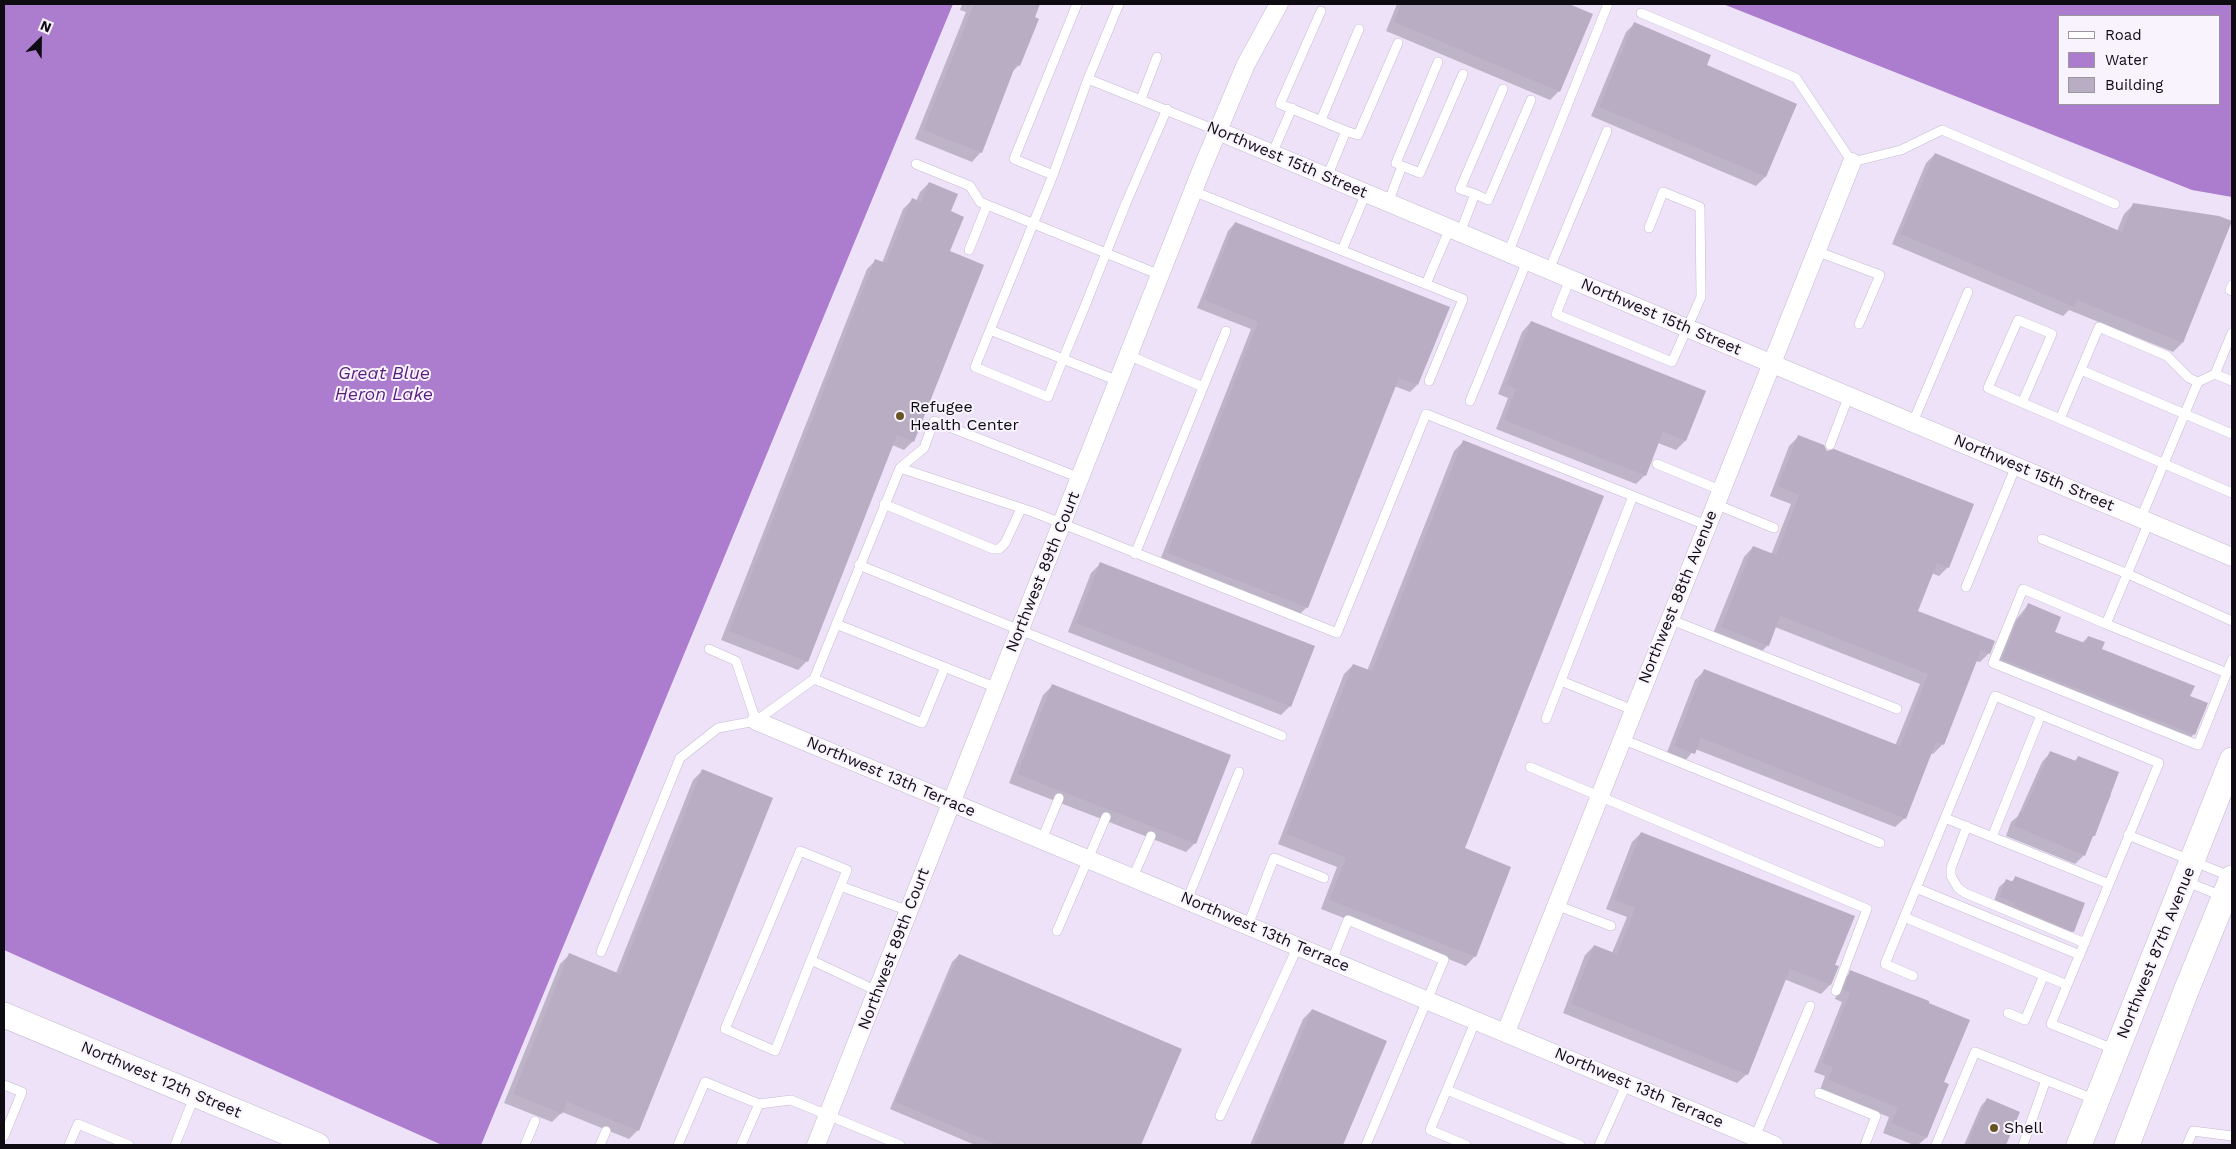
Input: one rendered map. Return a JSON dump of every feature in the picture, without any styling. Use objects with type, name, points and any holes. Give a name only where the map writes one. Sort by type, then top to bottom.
[{"type":"main road","name":"Northwest 87th Avenue","points":[[2079,1145],[2232,760]]},
{"type":"main road","points":[[2127,1145],[2186,991],[2230,888]]},
{"type":"main road","name":"Northwest 12th Street","points":[[4,1015],[317,1145]]},
{"type":"street","name":"Northwest 89th Court","points":[[816,1145],[1193,191],[1246,64],[1279,4]]},
{"type":"street","name":"Northwest 15th Street","points":[[1218,131],[2232,557]]},
{"type":"street","name":"Northwest 88th Avenue","points":[[1506,1032],[1717,497],[1852,162]]},
{"type":"street","name":"Northwest 13th Terrace","points":[[756,720],[1506,1032],[1765,1142]]},
{"type":"lane","points":[[1053,175],[1014,159],[1077,4]]},
{"type":"lane","points":[[1119,4],[1088,79],[1034,224],[975,367],[1048,397],[1166,109]]},
{"type":"lane","points":[[1508,253],[1608,4]]},
{"type":"lane","points":[[1321,11],[1280,104],[1358,135],[1398,43]]},
{"type":"lane","points":[[1641,13],[1796,78],[1852,162],[1901,150],[1942,130],[2115,204]]},
{"type":"lane","points":[[1322,120],[1359,29]]},
{"type":"lane","points":[[1141,99],[1157,58]]},
{"type":"lane","points":[[1438,62],[1396,163],[1402,166],[1420,173],[1463,74]]},
{"type":"lane","name":"Northwest 15th Street","points":[[1088,79],[1218,131]]},
{"type":"lane","points":[[1503,90],[1460,189],[1488,200],[1531,100]]},
{"type":"lane","points":[[1272,154],[1292,108]]},
{"type":"lane","points":[[1327,177],[1346,131]]},
{"type":"lane","points":[[1549,270],[1607,131]]},
{"type":"lane","points":[[916,164],[970,186],[980,202],[1160,275]]},
{"type":"lane","points":[[1388,203],[1402,166]]},
{"type":"lane","points":[[1193,191],[1463,299],[1429,381]]},
{"type":"lane","points":[[1570,279],[1556,314],[1672,362],[1701,297],[1700,207],[1663,192],[1649,228]]},
{"type":"lane","points":[[1342,250],[1366,193]]},
{"type":"lane","points":[[1426,284],[1475,194]]},
{"type":"lane","points":[[969,250],[987,205]]},
{"type":"lane","points":[[1816,251],[1880,274],[1860,324]]},
{"type":"lane","points":[[1470,401],[1527,261]]},
{"type":"lane","points":[[2232,285],[2230,290],[2232,290]]},
{"type":"lane","points":[[1913,422],[1968,292]]},
{"type":"lane","points":[[2022,403],[2052,334],[2018,320],[1988,388],[2022,403],[2232,493]]},
{"type":"lane","points":[[2060,419],[2099,327],[2166,356],[2189,378],[2198,382]]},
{"type":"lane","points":[[990,330],[1118,381]]},
{"type":"lane","points":[[1135,554],[1226,331]]},
{"type":"lane","points":[[2106,624],[2128,574],[2164,464],[2198,382],[2215,374],[2232,333]]},
{"type":"lane","points":[[1128,355],[1203,387]]},
{"type":"lane","points":[[2081,370],[2232,434]]},
{"type":"lane","points":[[2215,374],[2232,381]]},
{"type":"lane","points":[[1830,445],[1849,395]]},
{"type":"lane","points":[[900,468],[1062,524],[1337,633],[1426,414],[1706,525]]},
{"type":"lane","points":[[601,952],[680,758],[718,728],[756,720],[814,678],[859,564],[900,468],[924,448],[934,421],[1080,478]]},
{"type":"lane","points":[[1657,464],[1774,528]]},
{"type":"lane","points":[[1966,587],[2016,466]]},
{"type":"lane","points":[[1546,719],[1633,496]]},
{"type":"lane","points":[[884,504],[993,549],[999,549],[1006,543],[1021,509]]},
{"type":"lane","points":[[2042,539],[2128,574],[2232,621]]},
{"type":"lane","points":[[859,564],[1282,736]]},
{"type":"lane","points":[[2022,589],[2106,624],[2230,668],[2198,745],[1993,663],[2022,589]]},
{"type":"lane","points":[[1669,619],[1897,709]]},
{"type":"lane","points":[[836,624],[997,688]]},
{"type":"lane","points":[[710,649],[736,661],[756,720]]},
{"type":"lane","points":[[814,678],[922,723],[945,667]]},
{"type":"lane","points":[[1561,681],[1633,710]]},
{"type":"lane","points":[[1912,976],[1885,964],[1995,696],[2159,762],[2051,1024],[2116,1050]]},
{"type":"lane","points":[[1992,836],[2041,715]]},
{"type":"lane","points":[[1622,739],[1880,843]]},
{"type":"lane","points":[[1530,767],[1867,909],[1836,991]]},
{"type":"lane","points":[[1187,900],[1239,772]]},
{"type":"lane","points":[[1042,840],[1059,798]]},
{"type":"lane","points":[[1057,931],[1106,817]]},
{"type":"lane","points":[[1945,818],[2109,884]]},
{"type":"lane","points":[[1967,826],[1951,868],[1951,876],[1958,888],[1965,893],[2085,943]]},
{"type":"lane","points":[[2128,835],[2188,871],[2230,888]]},
{"type":"lane","points":[[1133,877],[1151,836]]},
{"type":"lane","points":[[800,850],[847,870],[811,960],[775,1051],[725,1029],[800,850]]},
{"type":"lane","points":[[1248,925],[1274,858],[1324,878]]},
{"type":"lane","points":[[2188,871],[2230,888]]},
{"type":"lane","points":[[840,886],[909,911]]},
{"type":"lane","points":[[1916,888],[2080,955]]},
{"type":"lane","points":[[1556,906],[1611,926]]},
{"type":"lane","points":[[1904,916],[2067,985]]},
{"type":"lane","points":[[1332,960],[1348,920],[1444,960],[1366,1145]]},
{"type":"lane","points":[[1220,1116],[1298,946]]},
{"type":"lane","points":[[811,960],[877,991]]},
{"type":"lane","points":[[2008,1013],[2025,1020],[2044,975]]},
{"type":"lane","points":[[1765,1142],[1810,1006]]},
{"type":"lane","points":[[1466,1145],[1430,1130],[1476,1020]]},
{"type":"lane","points":[[1937,1145],[1975,1052],[2096,1100]]},
{"type":"lane","points":[[2023,1145],[2046,1080]]},
{"type":"lane","points":[[678,1145],[704,1082],[758,1104],[791,1100],[900,1145]]},
{"type":"lane","points":[[1599,1145],[1627,1083]]},
{"type":"lane","points":[[4,1085],[22,1092],[4,1136]]},
{"type":"lane","points":[[1446,1090],[1580,1145]]},
{"type":"lane","points":[[1819,1093],[1876,1116],[1865,1145]]},
{"type":"lane","points":[[175,1145],[196,1095]]},
{"type":"lane","points":[[741,1145],[758,1104]]},
{"type":"lane","points":[[525,1145],[535,1121]]},
{"type":"lane","points":[[69,1145],[78,1124],[124,1144]]},
{"type":"lane","points":[[600,1145],[606,1131]]},
{"type":"lane","points":[[2187,1145],[2193,1131],[2232,1136]]},
{"type":"water","name":"Great Blue Heron Lake","points":[[4,4],[953,4],[481,1145],[442,1145],[4,950]]},
{"type":"water","points":[[1723,4],[2232,4],[2232,197],[2192,190]]},
{"type":"building","points":[[974,4],[1040,4],[1035,17],[1039,19],[1020,66],[1016,64],[982,153],[923,130]]},
{"type":"building","points":[[1401,4],[1569,4],[1593,14],[1560,92],[1394,22]]},
{"type":"building","points":[[1634,22],[1711,55],[1707,65],[1797,104],[1766,177],[1599,107]]},
{"type":"building","points":[[1935,153],[2122,232],[2133,203],[2219,216],[2232,221],[2183,343],[2077,300],[2074,307],[1900,234]]},
{"type":"building","points":[[929,182],[958,194],[951,211],[964,217],[950,251],[984,265],[914,442],[897,435],[808,662],[729,631],[875,259],[886,263],[912,198],[921,202]]},
{"type":"building","points":[[1235,222],[1450,307],[1418,385],[1399,378],[1308,608],[1167,553],[1258,322],[1204,300]]},
{"type":"building","points":[[1531,321],[1706,391],[1686,441],[1663,432],[1646,476],[1504,420],[1516,389],[1506,385]]},
{"type":"building","points":[[1798,435],[1824,445],[1827,451],[1834,449],[1974,504],[1949,568],[1937,563],[1918,611],[1995,641],[1990,654],[1981,650],[1944,745],[1936,742],[1906,819],[1701,738],[1695,754],[1674,746],[1704,669],[1900,746],[1928,674],[1780,616],[1769,646],[1721,627],[1753,546],[1776,555],[1799,495],[1778,486]]},
{"type":"building","points":[[1463,440],[1604,496],[1465,848],[1511,867],[1476,957],[1329,900],[1346,858],[1286,834],[1353,664],[1372,671]]},
{"type":"building","points":[[1100,562],[1315,646],[1291,707],[1076,623]]},
{"type":"building","points":[[2028,603],[2061,617],[2055,632],[2085,643],[2088,636],[2105,642],[2102,649],[2195,686],[2190,696],[2208,703],[2195,735],[2002,659],[2019,617],[2022,618]]},
{"type":"building","points":[[1052,684],[1231,755],[1196,844],[1017,774]]},
{"type":"building","points":[[2050,751],[2076,761],[2078,756],[2119,772],[2095,836],[2093,836],[2085,856],[2014,826],[2020,812],[2023,813]]},
{"type":"building","points":[[702,769],[773,798],[639,1131],[567,1102],[562,1114],[513,1094],[569,953],[620,974]]},
{"type":"building","points":[[1641,832],[1855,916],[1835,965],[1839,966],[1831,985],[1790,969],[1748,1075],[1571,1004],[1594,945],[1617,954],[1635,908],[1614,900]]},
{"type":"building","points":[[2015,876],[2085,903],[2074,932],[2013,906],[2014,903],[1999,897],[2006,879],[2013,882]]},
{"type":"building","points":[[959,954],[1182,1049],[1141,1145],[997,1145],[895,1102]]},
{"type":"building","points":[[1850,970],[1929,1001],[1929,1003],[1970,1020],[1944,1082],[1949,1084],[1927,1138],[1891,1123],[1898,1108],[1828,1080],[1833,1067],[1822,1063],[1850,993],[1843,990]]},
{"type":"building","points":[[1312,1009],[1387,1041],[1343,1145],[1254,1145]]},
{"type":"building","name":"Shell","points":[[1987,1098],[2020,1112],[2006,1145],[1967,1145]]},
{"type":"place","name":"Refugee Health Center","points":[[900,416]]},
{"type":"place","name":"Shell","points":[[1994,1128]]}]
